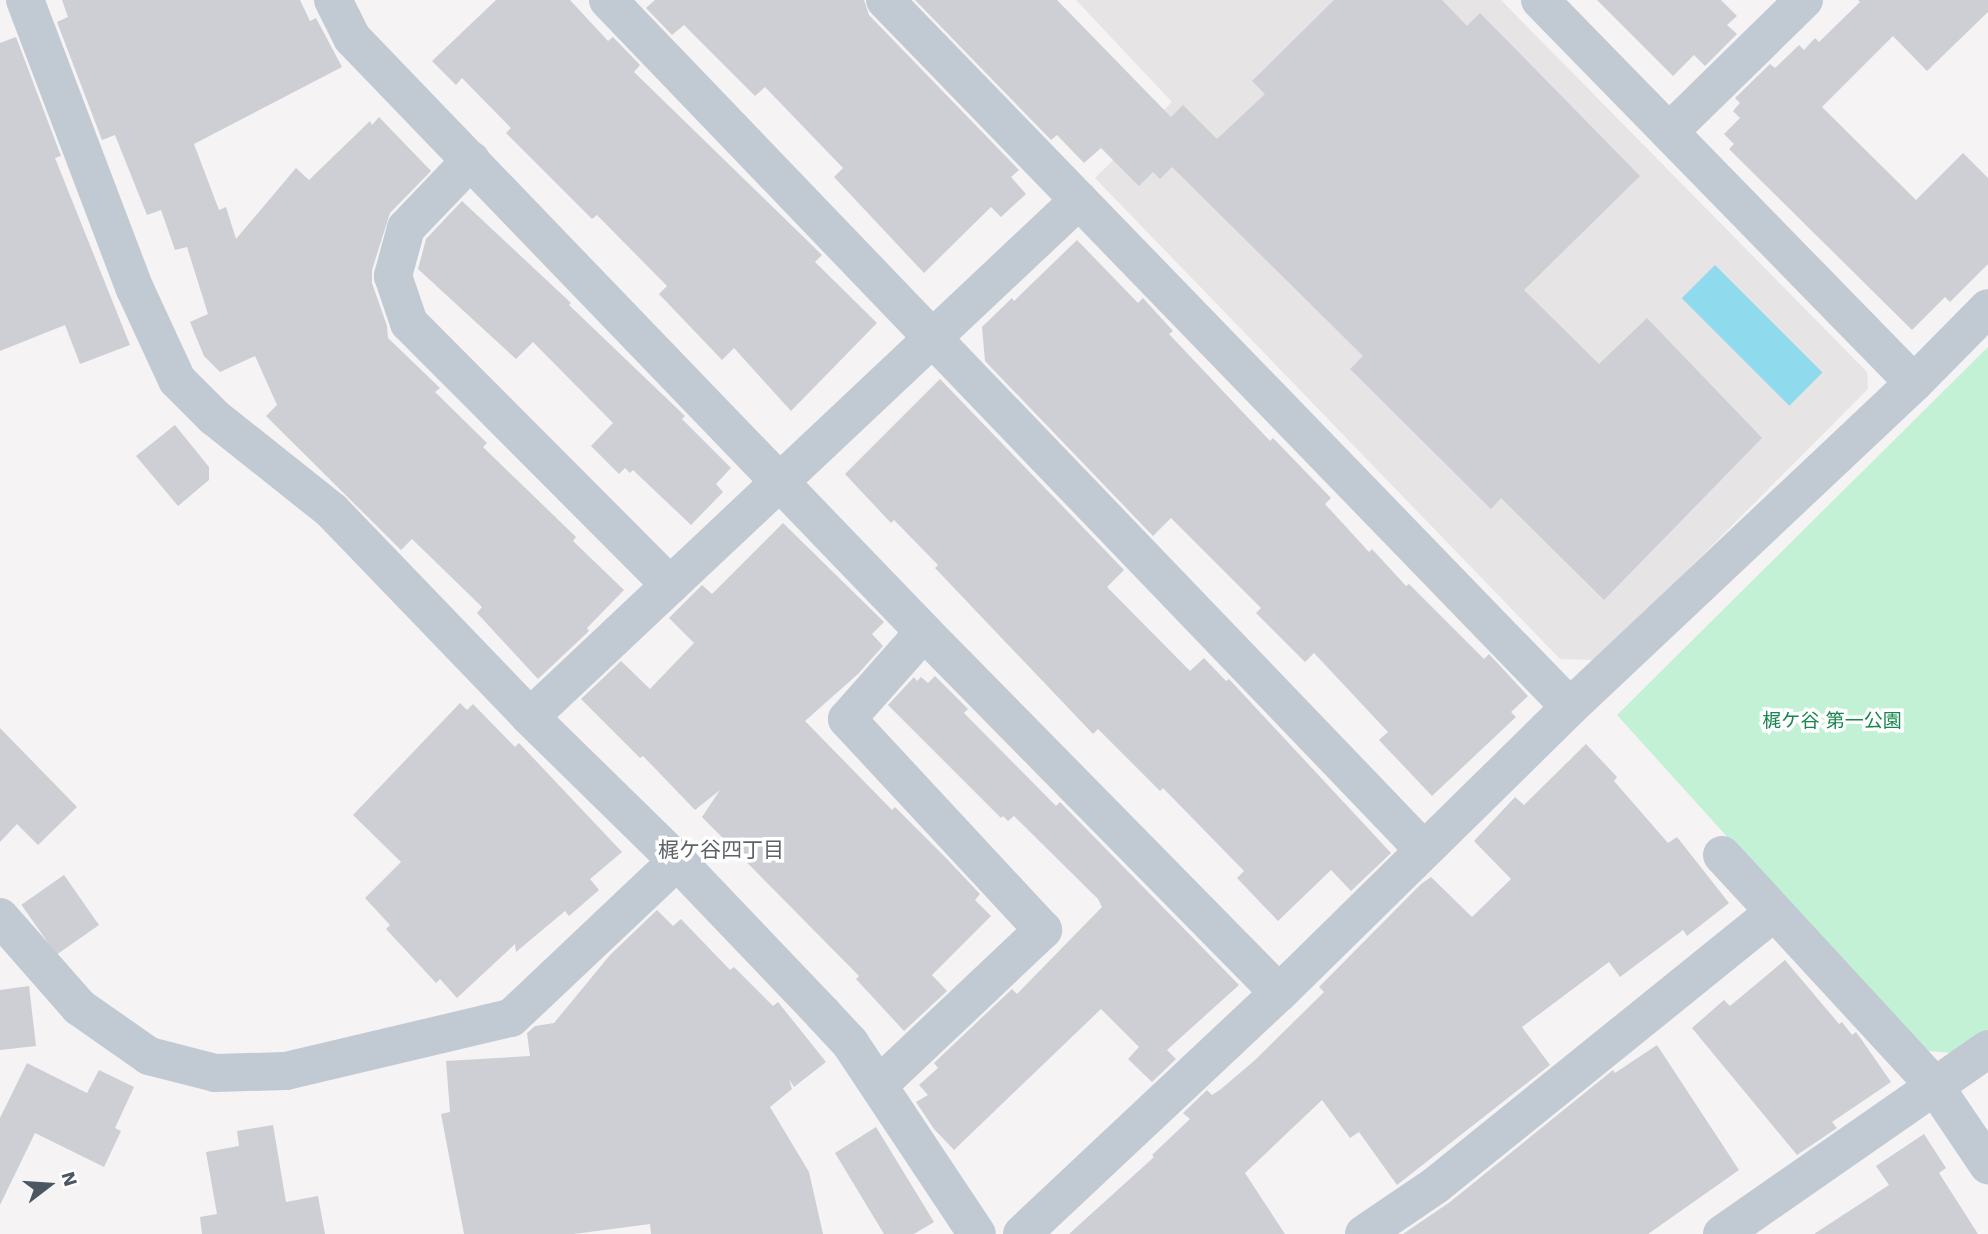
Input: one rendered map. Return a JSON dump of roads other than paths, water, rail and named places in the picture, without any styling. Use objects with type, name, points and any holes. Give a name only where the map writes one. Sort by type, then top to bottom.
[{"type":"street","points":[[25,0],[135,289],[177,380],[214,417],[332,511],[530,717],[677,861],[850,1043],[977,1234]]},
{"type":"street","points":[[333,0],[352,38],[925,632],[1279,993]]},
{"type":"street","points":[[608,0],[1424,850]]},
{"type":"street","points":[[885,0],[1570,707]]},
{"type":"street","points":[[1540,0],[1914,383]]},
{"type":"street","points":[[1669,132],[1804,0]]},
{"type":"street","points":[[471,160],[406,228],[393,276],[409,323],[670,585]]},
{"type":"street","points":[[530,717],[1079,200]]},
{"type":"street","points":[[1022,1234],[1279,993],[1570,707],[1914,383],[1988,308]]},
{"type":"street","points":[[879,1085],[1043,930],[847,719],[925,632]]},
{"type":"street","points":[[1722,855],[1934,1085],[1988,1165]]},
{"type":"street","points":[[0,917],[79,1007],[149,1056],[215,1073],[286,1071],[511,1018],[677,861]]},
{"type":"street","points":[[1364,1234],[1436,1185],[1773,913]]},
{"type":"street","points":[[1722,1234],[1988,1049]]},
{"type":"water","points":[[1715,265],[1822,372],[1789,406],[1682,298]]},
{"type":"district","name":"梶ケ谷四丁目","points":[[721,850]]},
{"type":"park label","name":"梶ケ谷 第一公園","points":[[1832,721]]}]
